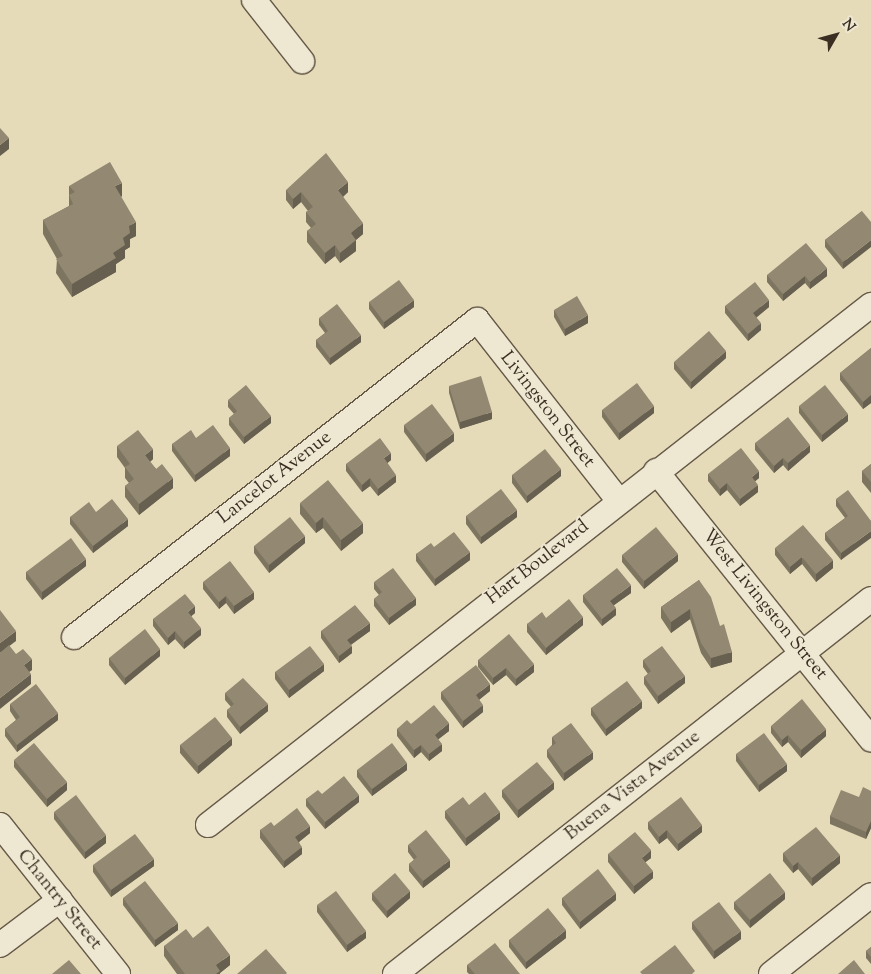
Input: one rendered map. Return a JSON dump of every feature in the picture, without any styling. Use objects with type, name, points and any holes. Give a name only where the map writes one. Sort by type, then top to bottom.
[{"type":"street","points":[[254,0],[302,61]]},
{"type":"street","name":"Hart Boulevard","points":[[208,824],[618,500],[871,305]]},
{"type":"street","name":"Livingston Street","points":[[476,320],[618,500]]},
{"type":"street","name":"Lancelot Avenue","points":[[74,636],[476,320]]},
{"type":"street","name":"West Livingston Street","points":[[656,472],[871,739]]},
{"type":"street","name":"Buena Vista Avenue","points":[[395,974],[871,599]]},
{"type":"street","name":"Chantry Street","points":[[0,825],[118,974]]},
{"type":"street","points":[[771,974],[871,895]]},
{"type":"street","points":[[0,945],[60,900]]},
{"type":"building","points":[[0,128],[9,138],[0,145]]},
{"type":"building","points":[[326,153],[348,182],[338,190],[363,223],[351,233],[356,240],[340,253],[335,245],[325,253],[307,231],[316,224],[306,212],[313,207],[301,192],[293,199],[286,190]]},
{"type":"building","points":[[110,162],[122,183],[115,186],[136,222],[129,226],[130,233],[123,238],[125,245],[113,253],[116,258],[72,284],[56,259],[63,256],[43,220],[73,204],[69,195],[75,192],[69,186]]},
{"type":"building","points":[[862,211],[871,222],[871,240],[843,262],[825,240]]},
{"type":"building","points":[[806,243],[827,268],[810,282],[805,276],[783,294],[767,275]]},
{"type":"building","points":[[399,280],[414,300],[384,322],[369,302]]},
{"type":"building","points":[[755,282],[769,300],[753,313],[761,323],[748,334],[725,306]]},
{"type":"building","points":[[577,296],[588,315],[565,329],[554,310]]},
{"type":"building","points":[[337,304],[361,335],[330,358],[316,340],[328,331],[319,318]]},
{"type":"building","points":[[709,331],[726,351],[691,382],[674,362]]},
{"type":"building","points":[[871,348],[871,395],[863,402],[840,373]]},
{"type":"building","points":[[481,376],[492,412],[460,422],[449,386]]},
{"type":"building","points":[[637,383],[654,406],[619,433],[602,410]]},
{"type":"building","points":[[246,385],[271,416],[244,437],[229,418],[237,411],[228,400]]},
{"type":"building","points":[[825,385],[848,414],[822,435],[799,406]]},
{"type":"building","points":[[432,404],[454,433],[426,454],[404,425]]},
{"type":"building","points":[[788,417],[810,445],[788,463],[783,458],[774,466],[755,443]]},
{"type":"building","points":[[213,425],[230,448],[195,475],[172,444],[191,430],[196,438]]},
{"type":"building","points":[[138,430],[153,449],[145,455],[156,469],[162,464],[173,478],[139,504],[125,486],[134,479],[125,467],[130,464],[117,446]]},
{"type":"building","points":[[380,438],[391,453],[384,458],[396,475],[378,489],[370,478],[362,485],[346,464]]},
{"type":"building","points":[[741,448],[759,471],[752,477],[758,485],[740,499],[727,483],[720,489],[708,474]]},
{"type":"building","points":[[545,449],[561,469],[527,496],[512,475]]},
{"type":"building","points":[[871,464],[871,482],[862,471]]},
{"type":"building","points":[[328,480],[363,523],[341,540],[323,517],[316,523],[300,503]]},
{"type":"building","points":[[501,489],[517,510],[481,537],[466,516]]},
{"type":"building","points":[[848,490],[871,521],[871,531],[841,553],[825,533],[848,516],[836,499]]},
{"type":"building","points":[[112,499],[128,519],[93,546],[70,517],[89,502],[96,512]]},
{"type":"building","points":[[290,517],[305,536],[269,565],[254,546]]},
{"type":"building","points":[[803,525],[833,560],[816,574],[802,557],[790,567],[775,548]]},
{"type":"building","points":[[656,527],[678,554],[644,581],[622,555]]},
{"type":"building","points":[[454,532],[470,552],[435,579],[416,554],[431,543],[434,547]]},
{"type":"building","points":[[71,538],[86,559],[42,592],[26,572]]},
{"type":"building","points":[[230,561],[254,592],[234,606],[226,596],[219,602],[203,582]]},
{"type":"building","points":[[393,568],[416,598],[389,618],[374,599],[382,592],[374,582]]},
{"type":"building","points":[[617,568],[631,585],[610,601],[616,608],[602,619],[583,595]]},
{"type":"building","points":[[699,580],[711,597],[720,626],[724,624],[732,652],[711,658],[701,643],[690,609],[671,622],[661,607]]},
{"type":"building","points":[[185,594],[195,606],[188,612],[201,628],[184,642],[175,631],[168,638],[153,619]]},
{"type":"building","points":[[569,599],[583,617],[546,648],[527,624],[542,612],[546,618]]},
{"type":"building","points":[[355,605],[370,623],[347,640],[352,646],[339,656],[321,631]]},
{"type":"building","points":[[0,610],[16,631],[0,643]]},
{"type":"building","points":[[145,629],[160,649],[125,678],[109,658]]},
{"type":"building","points":[[509,634],[534,664],[516,679],[506,668],[493,678],[478,660]]},
{"type":"building","points":[[9,645],[16,654],[23,649],[32,659],[24,665],[31,674],[0,698],[0,653]]},
{"type":"building","points":[[310,646],[324,664],[289,690],[275,672]]},
{"type":"building","points":[[662,646],[685,676],[658,696],[644,677],[651,671],[643,660]]},
{"type":"building","points":[[476,665],[490,684],[476,695],[483,705],[463,721],[441,692]]},
{"type":"building","points":[[243,678],[268,704],[240,727],[227,710],[234,704],[225,693]]},
{"type":"building","points":[[627,681],[642,701],[606,729],[591,708]]},
{"type":"building","points":[[36,684],[58,713],[17,745],[5,729],[20,717],[10,704]]},
{"type":"building","points":[[802,699],[826,729],[801,750],[788,735],[782,740],[771,726]]},
{"type":"building","points":[[434,705],[449,723],[435,735],[442,744],[429,754],[421,745],[414,750],[397,729],[407,720],[411,724]]},
{"type":"building","points":[[215,717],[232,738],[198,766],[180,745]]},
{"type":"building","points":[[571,723],[593,752],[564,773],[547,750],[556,743],[552,737]]},
{"type":"building","points":[[764,733],[787,764],[759,785],[736,754]]},
{"type":"building","points":[[34,743],[67,782],[47,799],[14,760]]},
{"type":"building","points":[[392,743],[407,763],[372,789],[357,770]]},
{"type":"building","points":[[537,762],[554,782],[518,810],[502,790]]},
{"type":"building","points":[[344,776],[359,795],[325,822],[306,799],[318,790],[322,794]]},
{"type":"building","points":[[863,787],[871,791],[871,821],[866,832],[830,816],[841,790],[859,797]]},
{"type":"building","points":[[485,792],[500,812],[466,838],[445,811],[463,797],[469,805]]},
{"type":"building","points":[[76,795],[106,835],[85,852],[54,812]]},
{"type":"building","points":[[681,797],[702,825],[678,844],[667,830],[659,837],[648,822]]},
{"type":"building","points":[[297,808],[310,826],[295,837],[302,847],[284,861],[260,830],[271,822],[274,826]]},
{"type":"building","points":[[816,827],[840,855],[812,878],[798,862],[793,866],[783,853]]},
{"type":"building","points":[[426,830],[450,860],[423,881],[409,864],[417,857],[408,845]]},
{"type":"building","points":[[635,832],[651,850],[642,858],[653,871],[634,886],[608,854]]},
{"type":"building","points":[[135,834],[154,859],[111,890],[93,865]]},
{"type":"building","points":[[598,869],[616,893],[580,922],[562,898]]},
{"type":"building","points":[[395,873],[410,891],[387,911],[372,893]]},
{"type":"building","points":[[770,873],[785,892],[750,920],[734,902]]},
{"type":"building","points":[[145,881],[178,923],[155,940],[123,898]]},
{"type":"building","points":[[336,891],[366,931],[347,945],[317,905]]},
{"type":"building","points":[[719,902],[741,931],[714,951],[692,922]]},
{"type":"building","points":[[548,908],[566,930],[526,962],[509,940]]},
{"type":"building","points":[[208,926],[230,955],[216,965],[220,971],[216,974],[185,974],[164,946],[186,929],[193,938]]},
{"type":"building","points":[[495,943],[520,974],[475,974],[467,965]]},
{"type":"building","points":[[675,945],[695,971],[692,974],[642,974],[640,972]]},
{"type":"building","points":[[871,947],[871,957],[866,951]]},
{"type":"building","points":[[266,949],[286,974],[237,974]]},
{"type":"building","points":[[69,960],[81,974],[52,974]]},
{"type":"building","points":[[854,960],[865,974],[838,974]]}]
